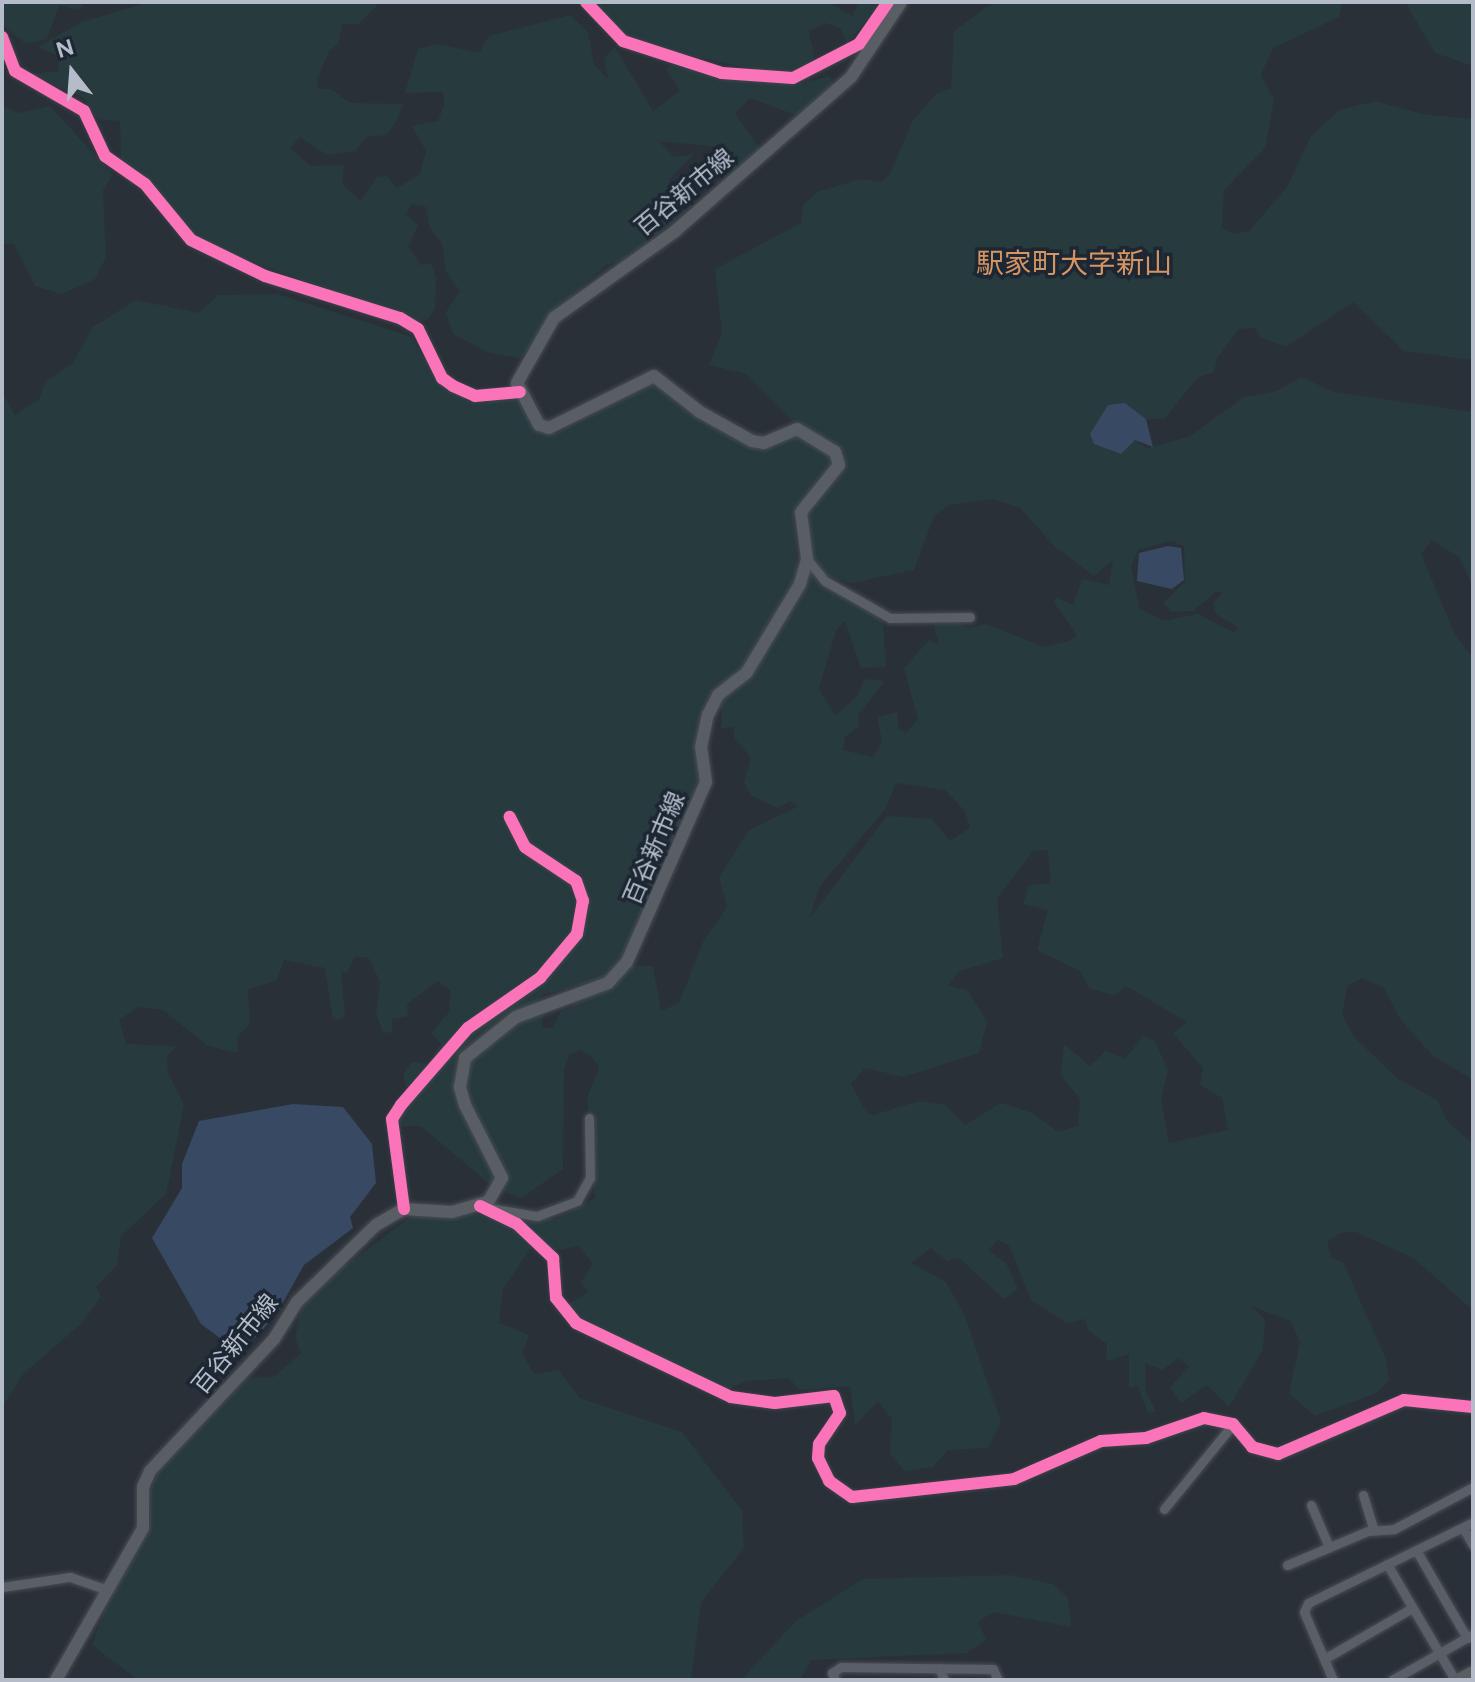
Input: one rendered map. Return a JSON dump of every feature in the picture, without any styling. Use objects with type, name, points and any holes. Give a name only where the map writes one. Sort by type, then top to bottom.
[{"type":"main road","name":"百谷新市線","points":[[520,392],[527,359],[554,318],[674,232],[822,103],[868,55],[901,2]]},
{"type":"main road","points":[[520,392],[539,425],[549,428],[654,376],[700,412],[752,441],[764,443],[797,429],[835,452],[839,465],[801,512],[807,559]]},
{"type":"main road","name":"百谷新市線","points":[[480,1206],[502,1178],[465,1105],[460,1087],[465,1058],[516,1017],[622,972],[706,782],[701,747],[708,715],[764,647],[807,559]]},
{"type":"main road","points":[[404,1209],[452,1212],[480,1206]]},
{"type":"main road","name":"百谷新市線","points":[[56,1680],[143,1528],[143,1487],[150,1471],[274,1339],[297,1302],[376,1225],[404,1209]]},
{"type":"main road","points":[[1457,1680],[1473,1672]]},
{"type":"street","points":[[586,2],[623,41],[722,73],[793,78],[859,44],[888,2]]},
{"type":"street","points":[[2,37],[15,71],[84,111],[105,156],[145,184],[191,240],[265,276],[400,318],[418,329],[453,386],[475,396],[520,392]]},
{"type":"street","points":[[807,559],[825,581],[890,618],[970,617]]},
{"type":"street","points":[[404,1209],[392,1119],[468,1028],[540,978],[577,934],[583,901],[576,881],[525,847],[510,817]]},
{"type":"street","points":[[480,1206],[537,1216],[577,1201],[590,1178],[589,1118]]},
{"type":"street","points":[[480,1206],[517,1224],[553,1258],[556,1298],[576,1323],[731,1397],[775,1403],[834,1396],[840,1413],[819,1444],[818,1458],[829,1481],[852,1497],[1014,1479],[1101,1441],[1146,1438],[1204,1418],[1233,1424],[1252,1447],[1278,1454],[1404,1400],[1473,1407]]},
{"type":"street","points":[[1164,1509],[1233,1424]]},
{"type":"street","points":[[1287,1565],[1374,1530],[1394,1529],[1473,1487]]},
{"type":"street","points":[[1363,1495],[1374,1530]]},
{"type":"street","points":[[1311,1505],[1329,1547]]},
{"type":"street","points":[[1333,1680],[1304,1612],[1308,1603],[1473,1522]]},
{"type":"street","points":[[1463,1528],[1473,1545]]},
{"type":"street","points":[[1392,1680],[1470,1636],[1416,1550]]},
{"type":"street","points":[[1387,1564],[1457,1680]]},
{"type":"street","points":[[2,1587],[70,1577],[108,1590]]},
{"type":"street","points":[[1324,1659],[1412,1608]]},
{"type":"street","points":[[835,1680],[832,1673],[841,1667],[993,1669],[998,1680]]},
{"type":"street","points":[[939,1668],[944,1680]]},
{"type":"green space","points":[[2,2],[86,2],[78,10],[59,5],[47,39],[26,44],[3,26]]},
{"type":"green space","points":[[150,2],[380,2],[358,24],[342,24],[338,44],[329,51],[317,80],[318,89],[331,89],[350,103],[403,104],[397,120],[387,135],[366,137],[355,151],[327,155],[300,137],[290,148],[311,166],[344,165],[342,184],[361,201],[377,177],[387,176],[397,188],[420,174],[426,151],[412,126],[438,121],[444,105],[443,92],[405,93],[418,49],[437,44],[479,53],[489,36],[570,15],[588,32],[594,65],[608,79],[604,58],[615,47],[653,111],[680,91],[666,69],[675,63],[703,74],[795,85],[830,76],[833,85],[796,115],[750,98],[735,114],[760,148],[724,178],[725,162],[710,146],[658,141],[674,157],[694,154],[670,179],[666,199],[671,212],[688,210],[622,261],[606,265],[552,315],[538,342],[520,358],[487,352],[453,334],[446,312],[460,291],[446,272],[442,243],[430,228],[426,207],[412,204],[406,214],[418,225],[408,247],[421,265],[431,263],[436,277],[435,308],[427,320],[416,322],[205,244],[183,229],[121,161],[120,121],[98,119],[83,97],[30,74],[59,71],[58,56],[38,47],[81,22]]},
{"type":"green space","points":[[588,2],[829,2],[852,16],[859,2],[882,2],[847,44],[840,28],[825,23],[809,31],[816,67],[785,76],[630,42]]},
{"type":"green space","points":[[994,2],[1342,2],[1339,17],[1273,48],[1261,75],[1274,100],[1265,148],[1224,190],[1222,228],[1234,234],[1249,231],[1287,187],[1311,136],[1339,110],[1376,101],[1421,114],[1473,119],[1473,360],[1404,351],[1353,302],[1286,347],[1261,338],[1255,328],[1239,329],[1217,358],[1214,372],[1198,377],[1164,419],[1146,419],[1125,403],[1130,443],[1135,440],[1146,448],[1189,437],[1244,397],[1277,391],[1301,377],[1334,392],[1473,412],[1473,588],[1460,558],[1432,540],[1421,554],[1455,634],[1473,658],[1473,1080],[1432,1055],[1400,1019],[1384,988],[1362,978],[1348,985],[1342,1014],[1353,1036],[1397,1078],[1438,1101],[1447,1121],[1473,1144],[1473,1310],[1413,1258],[1356,1232],[1339,1233],[1327,1243],[1332,1258],[1343,1262],[1385,1357],[1389,1380],[1376,1393],[1315,1416],[1289,1393],[1300,1342],[1291,1321],[1251,1306],[1265,1320],[1263,1350],[1229,1407],[1207,1385],[1181,1403],[1170,1387],[1189,1367],[1179,1358],[1162,1370],[1145,1363],[1146,1391],[1156,1412],[1148,1413],[1138,1386],[1129,1388],[1129,1354],[1107,1361],[1107,1344],[1089,1331],[1085,1319],[1067,1323],[1032,1301],[1009,1246],[998,1240],[988,1250],[1006,1263],[1018,1289],[1004,1299],[959,1258],[947,1261],[931,1248],[911,1263],[946,1282],[965,1316],[1001,1422],[988,1448],[948,1450],[933,1467],[905,1471],[890,1454],[892,1419],[878,1401],[855,1425],[850,1386],[799,1390],[789,1378],[746,1381],[723,1392],[576,1318],[566,1306],[588,1292],[581,1283],[593,1263],[578,1246],[549,1252],[495,1214],[556,1219],[595,1198],[587,1098],[599,1067],[592,1057],[581,1050],[570,1054],[564,1069],[563,1169],[521,1198],[493,1187],[421,1126],[401,1126],[392,1106],[407,1089],[403,1074],[412,1062],[428,1064],[441,1043],[431,1033],[449,1012],[451,991],[438,981],[407,1004],[408,1016],[392,1019],[392,1033],[383,1032],[376,1014],[380,981],[368,957],[354,957],[348,972],[341,972],[345,1017],[333,1020],[325,968],[284,960],[277,980],[248,990],[250,1024],[237,1037],[238,1053],[208,1046],[163,1010],[138,1007],[119,1020],[126,1044],[176,1046],[167,1057],[168,1073],[184,1105],[166,1194],[121,1236],[117,1265],[96,1287],[101,1297],[82,1323],[24,1373],[2,1407],[2,392],[15,415],[39,399],[45,382],[72,364],[93,327],[136,300],[199,313],[218,295],[278,294],[412,337],[421,354],[469,400],[484,404],[512,391],[537,431],[557,433],[653,378],[683,408],[747,442],[798,433],[831,452],[834,467],[794,510],[798,578],[762,648],[705,707],[703,781],[625,956],[605,978],[542,995],[533,1006],[545,1009],[541,1027],[552,1029],[561,1011],[573,1007],[573,995],[610,987],[632,966],[653,966],[661,1011],[679,1003],[703,942],[727,907],[719,877],[749,830],[797,807],[790,801],[778,808],[752,796],[744,783],[751,758],[734,737],[734,727],[721,728],[722,711],[715,706],[766,654],[806,564],[833,591],[871,605],[883,624],[886,667],[861,668],[845,621],[836,630],[819,689],[835,716],[858,695],[864,679],[885,681],[858,715],[859,726],[845,737],[843,750],[873,757],[882,741],[877,717],[898,712],[898,728],[906,733],[918,719],[904,668],[929,640],[939,645],[934,627],[949,616],[968,628],[986,624],[1044,647],[1069,641],[1077,635],[1054,602],[1056,597],[1073,605],[1082,579],[1109,585],[1113,560],[1094,576],[1055,547],[1020,508],[992,499],[949,505],[934,516],[914,570],[851,583],[827,576],[813,561],[805,514],[839,475],[845,453],[796,424],[746,374],[709,365],[722,333],[715,269],[801,223],[803,205],[817,192],[861,179],[881,182],[890,174],[913,120],[936,94],[951,88],[954,31]],"holes":[[[1171,541],[1184,546],[1185,582],[1163,603],[1171,612],[1193,611],[1217,591],[1222,593],[1213,603],[1216,614],[1237,627],[1235,633],[1198,614],[1164,621],[1139,608],[1131,566],[1138,550]],[[896,783],[945,790],[965,811],[970,828],[950,841],[932,819],[887,816],[809,919],[820,886],[886,808]],[[1048,850],[1051,883],[1029,885],[1023,904],[1048,910],[1037,950],[1080,971],[1089,988],[1114,996],[1126,986],[1187,1022],[1173,1033],[1203,1068],[1200,1085],[1222,1098],[1228,1130],[1169,1143],[1161,1098],[1168,1070],[1155,1041],[1143,1036],[1125,1059],[1106,1051],[1090,1066],[1064,1044],[1061,1075],[1080,1099],[1078,1126],[1058,1132],[1033,1113],[1001,1103],[965,1125],[946,1105],[919,1101],[873,1115],[865,1110],[851,1084],[865,1068],[903,1077],[979,1053],[987,1022],[968,991],[948,985],[960,971],[1003,958],[997,898],[1033,851]]]},
{"type":"green space","points":[[1405,2],[1473,2],[1473,66],[1435,53]]},
{"type":"green space","points":[[2,106],[18,113],[50,106],[113,175],[103,190],[106,257],[95,279],[62,294],[35,286],[14,244],[2,244]]},
{"type":"green space","points":[[420,1210],[483,1215],[511,1224],[534,1243],[503,1289],[499,1323],[529,1335],[522,1353],[534,1374],[558,1370],[580,1398],[682,1432],[742,1511],[744,1548],[701,1602],[691,1680],[138,1680],[92,1645],[114,1586],[150,1528],[149,1492],[160,1468],[248,1378],[274,1377],[301,1353],[295,1338],[302,1302],[314,1289]]},
{"type":"green space","points":[[1010,1575],[1053,1584],[1068,1598],[1071,1627],[993,1612],[978,1622],[986,1640],[966,1653],[811,1660],[800,1680],[741,1680],[796,1621],[863,1579]]},
{"type":"water","points":[[1125,403],[1146,419],[1153,447],[1135,440],[1121,454],[1094,444],[1090,434],[1108,405]]},
{"type":"water","points":[[1168,546],[1181,548],[1184,580],[1172,589],[1137,581],[1139,553]]},
{"type":"water","points":[[293,1104],[343,1107],[372,1144],[376,1183],[350,1217],[353,1228],[304,1265],[276,1315],[240,1353],[201,1324],[152,1238],[182,1188],[182,1164],[199,1121]]},
{"type":"cycle path","points":[[586,2],[623,41],[722,73],[793,78],[859,44],[888,2]]},
{"type":"cycle path","points":[[2,37],[15,71],[84,111],[105,156],[145,184],[191,240],[265,276],[400,318],[418,329],[442,378],[453,386],[475,396],[520,392]]},
{"type":"cycle path","points":[[404,1209],[392,1119],[468,1028],[540,978],[577,934],[583,901],[576,881],[525,847],[510,817]]},
{"type":"cycle path","points":[[480,1206],[517,1224],[553,1258],[556,1298],[576,1323],[731,1397],[775,1403],[834,1396],[840,1413],[819,1444],[818,1458],[829,1481],[852,1497],[1014,1479],[1101,1441],[1146,1438],[1204,1418],[1233,1424],[1252,1447],[1278,1454],[1404,1400],[1473,1407]]},
{"type":"district","name":"駅家町大字新山","points":[[1074,263]]}]
